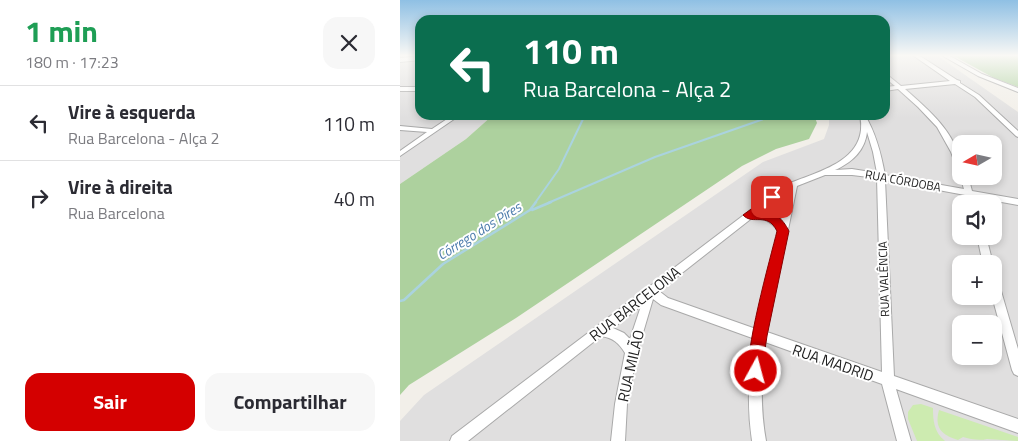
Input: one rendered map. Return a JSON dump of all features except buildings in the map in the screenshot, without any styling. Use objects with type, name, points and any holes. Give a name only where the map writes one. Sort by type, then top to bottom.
[{"type":"street","points":[[949,77],[977,96],[1018,135]]},
{"type":"street","points":[[984,77],[1018,90]]},
{"type":"street","points":[[890,80],[917,100],[943,130],[952,146]]},
{"type":"street","points":[[890,88],[958,82]]},
{"type":"street","points":[[400,88],[415,89]]},
{"type":"street","points":[[400,154],[450,120]]},
{"type":"street","points":[[852,172],[847,162],[862,146],[865,133],[863,120]]},
{"type":"street","name":"RUA VALÊNCIA","points":[[864,120],[878,151],[881,177],[888,382],[904,441]]},
{"type":"street","points":[[400,128],[434,131]]},
{"type":"street","points":[[862,146],[872,146],[878,151]]},
{"type":"street","name":"RUA BARCELONA","points":[[457,441],[749,215],[793,184],[847,162]]},
{"type":"street","name":"RUA CÓRDOBA","points":[[818,174],[852,172],[1018,202]]},
{"type":"street","points":[[759,441],[756,429],[754,383],[760,336],[793,184]]},
{"type":"street","points":[[967,185],[969,193]]},
{"type":"street","points":[[749,215],[761,214],[772,217],[778,221],[783,231]]},
{"type":"street","name":"RUA MADRID","points":[[651,292],[665,302],[888,382],[1018,426]]},
{"type":"street","name":"RUA MILÃO","points":[[618,441],[621,404],[631,353],[651,292]]},
{"type":"street","points":[[1000,305],[1018,370]]},
{"type":"street","points":[[601,331],[620,335],[626,341],[631,353]]},
{"type":"shaded area","points":[[400,77],[415,77],[415,120],[487,120],[466,139],[400,184]]},
{"type":"shaded area","points":[[890,77],[967,77],[1018,112],[1018,441],[400,441],[400,421],[424,395],[763,162],[824,139],[829,120],[890,120]]},
{"type":"green space","points":[[991,77],[1018,77],[1018,87]]},
{"type":"green space","points":[[487,120],[816,120],[817,123],[809,139],[776,149],[742,166],[516,318],[409,385],[400,395],[400,184],[466,139]]},
{"type":"green space","points":[[921,404],[933,408],[935,426],[938,434],[945,441],[917,441],[908,419],[908,412],[913,405]]},
{"type":"green space","points":[[939,410],[1018,437],[1018,441],[978,440],[963,437],[958,440],[952,438],[944,433],[939,426]]},
{"type":"waterway","name":"Córrego dos Píres","points":[[535,203],[559,169],[583,120]]},
{"type":"waterway","points":[[548,203],[655,157],[761,120]]},
{"type":"waterway","name":"Córrego dos Píres","points":[[400,301],[404,300],[443,264],[530,210],[536,202]]},
{"type":"waterway","points":[[532,210],[551,202]]},
{"type":"route","points":[[756,371],[760,336],[783,231],[778,221],[772,217],[761,214],[749,215],[772,197]]}]
